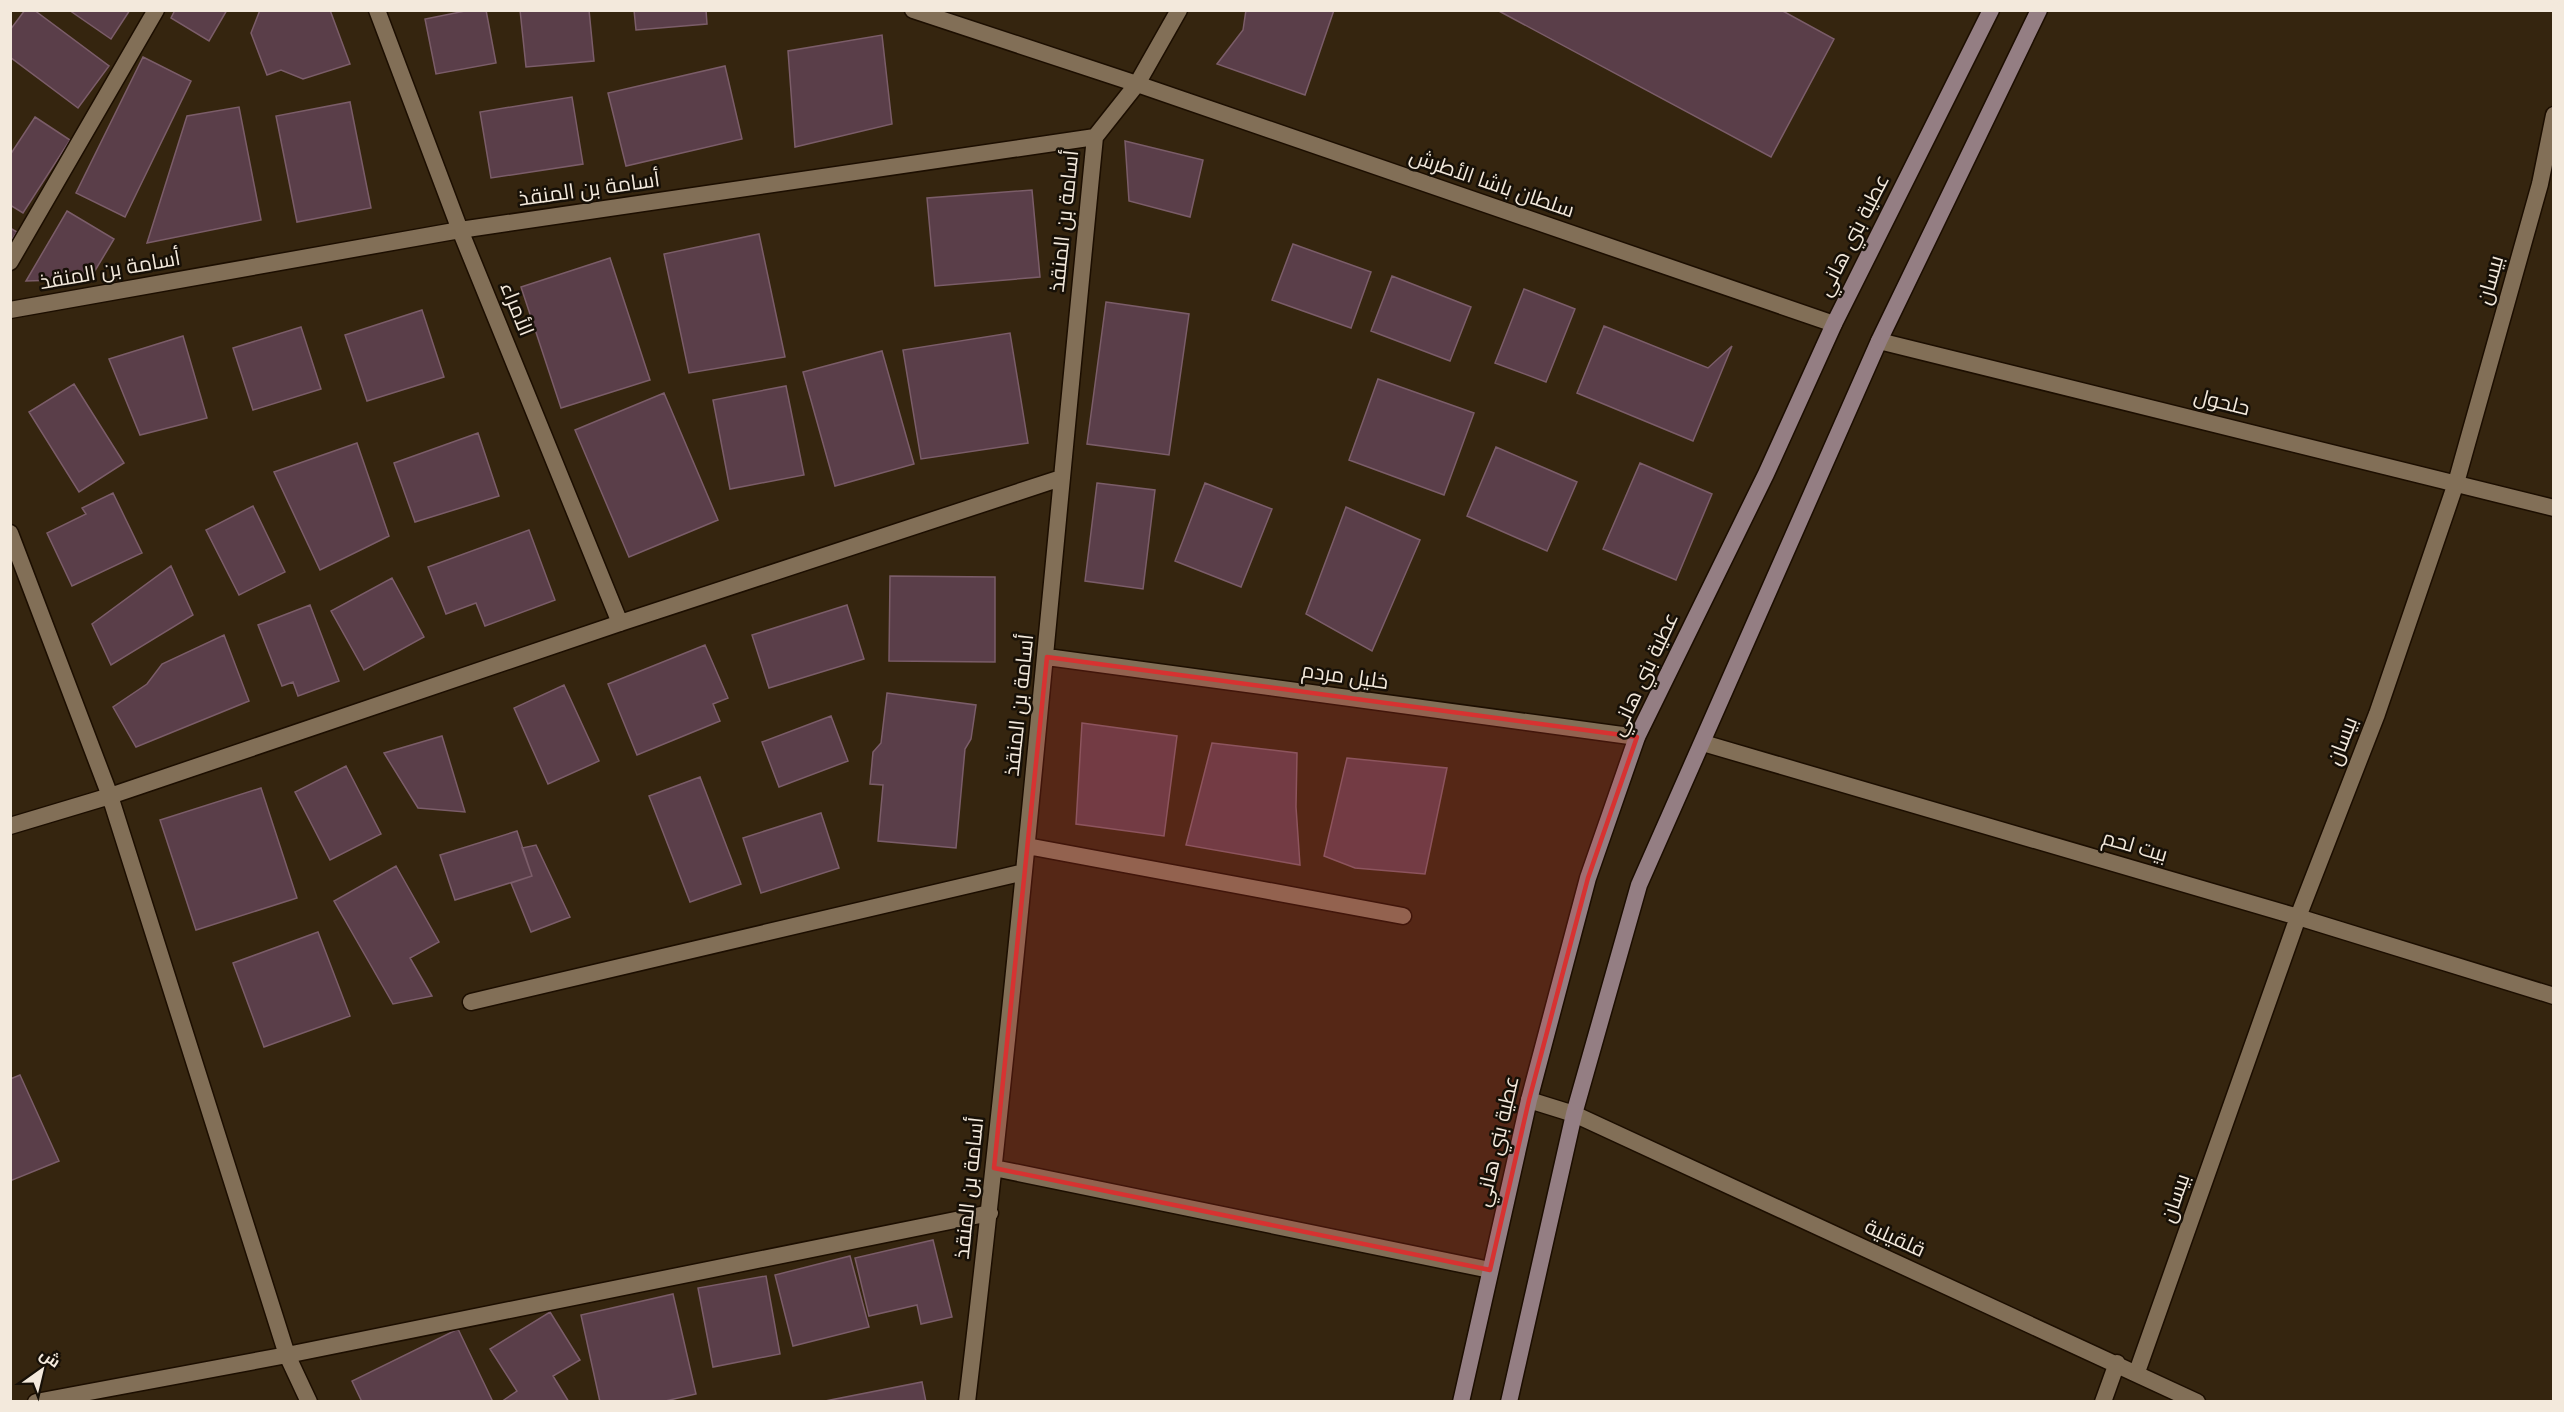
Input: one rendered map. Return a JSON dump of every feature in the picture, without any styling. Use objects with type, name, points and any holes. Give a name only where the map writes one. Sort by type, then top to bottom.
[{"type":"main road","name":"عطية بني هاني","points":[[1461,1401],[1528,1100],[1588,878],[1637,737],[1766,474],[1834,324],[1991,10]]},
{"type":"main road","points":[[1509,1401],[1574,1114],[1639,885],[1879,341],[2039,10]]},
{"type":"street","points":[[10,262],[156,10]]},
{"type":"street","name":"الأمراء","points":[[377,10],[460,230],[620,623]]},
{"type":"street","name":"سلطان باشا الأطرش","points":[[913,10],[1137,84],[1834,324]]},
{"type":"street","points":[[1095,137],[1137,84],[1179,10]]},
{"type":"street","name":"بيسان","points":[[2137,1372],[2298,917],[2377,714],[2456,483],[2540,184],[2553,115]]},
{"type":"street","name":"أسامة بن المنقذ","points":[[10,310],[460,230],[1095,137],[1061,478],[1047,657],[990,1213],[967,1401]]},
{"type":"street","name":"حلحول","points":[[1879,341],[2553,508]]},
{"type":"street","points":[[10,826],[110,796],[620,623],[1061,478]]},
{"type":"street","points":[[10,533],[110,796],[287,1355],[309,1401]]},
{"type":"street","name":"خليل مردم","points":[[1047,657],[1637,737]]},
{"type":"street","name":"بيت لحم","points":[[1703,743],[2298,917],[2553,996]]},
{"type":"street","points":[[1027,846],[1403,916]]},
{"type":"street","points":[[471,1002],[1024,872]]},
{"type":"street","name":"قلقيلية","points":[[1528,1100],[1574,1114],[2197,1401]]},
{"type":"street","points":[[994,1168],[1490,1270]]},
{"type":"street","points":[[36,1401],[287,1355],[990,1213]]},
{"type":"street","points":[[2103,1401],[2117,1363]]},
{"type":"highlighted area","points":[[1047,657],[1637,737],[1588,878],[1529,1100],[1490,1270],[994,1168]]},
{"type":"building","points":[[25,10],[34,10],[109,66],[78,108],[10,57],[10,30]]},
{"type":"building","points":[[69,10],[130,10],[111,39]]},
{"type":"building","points":[[175,10],[227,10],[209,41],[171,18]]},
{"type":"building","points":[[260,10],[330,10],[350,64],[303,79],[281,70],[267,75],[251,33]]},
{"type":"building","points":[[470,10],[486,10],[496,63],[436,74],[425,19]]},
{"type":"building","points":[[520,10],[589,10],[594,61],[526,67]]},
{"type":"building","points":[[634,10],[706,10],[707,24],[636,30]]},
{"type":"building","points":[[1246,10],[1334,10],[1305,95],[1217,64],[1243,30]]},
{"type":"building","points":[[1497,10],[1781,10],[1834,39],[1771,157]]},
{"type":"building","points":[[882,35],[892,124],[795,147],[788,51]]},
{"type":"building","points":[[143,57],[191,81],[125,217],[76,193]]},
{"type":"building","points":[[725,66],[742,139],[626,166],[608,93]]},
{"type":"building","points":[[572,97],[583,164],[491,178],[480,112]]},
{"type":"building","points":[[350,102],[371,208],[297,222],[276,116]]},
{"type":"building","points":[[239,107],[261,220],[147,243],[187,116]]},
{"type":"building","points":[[35,117],[70,140],[23,213],[10,205],[10,155]]},
{"type":"building","points":[[1125,141],[1203,160],[1190,217],[1129,201]]},
{"type":"building","points":[[1032,190],[1040,277],[935,286],[927,198]]},
{"type":"building","points":[[67,211],[114,239],[90,279],[26,281]]},
{"type":"building","points":[[10,228],[17,232],[10,243]]},
{"type":"building","points":[[759,234],[785,357],[689,373],[664,254]]},
{"type":"building","points":[[1293,244],[1371,272],[1351,328],[1272,300]]},
{"type":"building","points":[[610,258],[650,380],[561,408],[521,287]]},
{"type":"building","points":[[1392,276],[1471,307],[1450,361],[1371,331]]},
{"type":"building","points":[[1524,289],[1575,309],[1546,382],[1495,363]]},
{"type":"building","points":[[1106,302],[1189,314],[1169,455],[1087,444]]},
{"type":"building","points":[[422,310],[444,377],[367,401],[345,335]]},
{"type":"building","points":[[1604,326],[1708,368],[1732,346],[1693,441],[1577,393]]},
{"type":"building","points":[[301,327],[321,389],[253,410],[233,348]]},
{"type":"building","points":[[1010,333],[1028,443],[921,459],[903,350]]},
{"type":"building","points":[[183,336],[207,418],[140,435],[109,359]]},
{"type":"building","points":[[882,351],[914,464],[835,486],[803,372]]},
{"type":"building","points":[[1378,379],[1474,413],[1444,495],[1349,460]]},
{"type":"building","points":[[74,384],[124,463],[79,492],[29,412]]},
{"type":"building","points":[[786,386],[804,475],[730,489],[713,400]]},
{"type":"building","points":[[664,393],[718,520],[629,557],[575,430]]},
{"type":"building","points":[[478,433],[499,496],[415,522],[394,463]]},
{"type":"building","points":[[357,443],[389,536],[320,570],[274,472]]},
{"type":"building","points":[[1496,447],[1577,482],[1547,551],[1467,516]]},
{"type":"building","points":[[1640,463],[1712,494],[1676,580],[1603,549]]},
{"type":"building","points":[[1097,483],[1155,490],[1143,589],[1085,581]]},
{"type":"building","points":[[1205,483],[1272,509],[1241,587],[1175,561]]},
{"type":"building","points":[[113,493],[142,553],[72,586],[47,533],[86,514],[82,508]]},
{"type":"building","points":[[253,506],[285,572],[239,595],[206,530]]},
{"type":"building","points":[[1346,507],[1420,540],[1372,651],[1306,614]]},
{"type":"building","points":[[529,530],[555,600],[485,626],[476,603],[446,614],[428,567]]},
{"type":"building","points":[[171,566],[193,615],[111,665],[92,624]]},
{"type":"building","points":[[890,576],[995,577],[995,662],[889,661]]},
{"type":"building","points":[[392,578],[424,637],[364,670],[331,611]]},
{"type":"building","points":[[310,605],[339,681],[298,696],[293,682],[282,686],[258,625]]},
{"type":"building","points":[[847,605],[864,659],[769,688],[752,635]]},
{"type":"building","points":[[224,635],[249,701],[136,747],[113,707],[147,684],[162,664]]},
{"type":"building","points":[[705,645],[728,698],[713,704],[720,721],[637,755],[608,684]]},
{"type":"building","points":[[564,685],[599,761],[548,784],[514,708]]},
{"type":"building","points":[[887,693],[976,705],[971,739],[965,749],[956,848],[878,841],[883,785],[870,784],[873,752],[881,743]]},
{"type":"building","points":[[831,716],[848,761],[779,787],[762,742]]},
{"type":"building","points":[[1082,723],[1177,736],[1164,836],[1076,824]]},
{"type":"building","points":[[442,736],[465,812],[418,808],[384,753]]},
{"type":"building","points":[[1212,743],[1297,753],[1296,807],[1300,865],[1186,845]]},
{"type":"building","points":[[1347,758],[1447,768],[1425,874],[1355,868],[1324,856]]},
{"type":"building","points":[[346,766],[381,834],[330,860],[295,792]]},
{"type":"building","points":[[700,777],[741,884],[690,902],[649,796]]},
{"type":"building","points":[[261,788],[297,898],[196,930],[160,820]]},
{"type":"building","points":[[821,813],[839,868],[761,893],[743,838]]},
{"type":"building","points":[[517,831],[532,876],[455,900],[440,855]]},
{"type":"building","points":[[536,845],[570,917],[531,932],[511,883],[532,876],[522,848]]},
{"type":"building","points":[[396,866],[439,942],[410,958],[432,996],[393,1004],[334,901]]},
{"type":"building","points":[[318,932],[350,1016],[264,1047],[233,963]]},
{"type":"building","points":[[20,1075],[59,1161],[10,1181],[10,1079]]},
{"type":"building","points":[[933,1240],[952,1317],[921,1324],[917,1305],[869,1316],[855,1258]]},
{"type":"building","points":[[850,1256],[869,1327],[793,1346],[775,1275]]},
{"type":"building","points":[[766,1276],[780,1354],[713,1367],[698,1288]]},
{"type":"building","points":[[673,1294],[696,1394],[661,1402],[600,1402],[581,1315]]},
{"type":"building","points":[[550,1312],[580,1360],[553,1376],[569,1402],[501,1402],[517,1391],[490,1349]]},
{"type":"building","points":[[458,1329],[493,1402],[362,1402],[352,1381]]},
{"type":"building","points":[[922,1382],[926,1402],[820,1402]]}]
